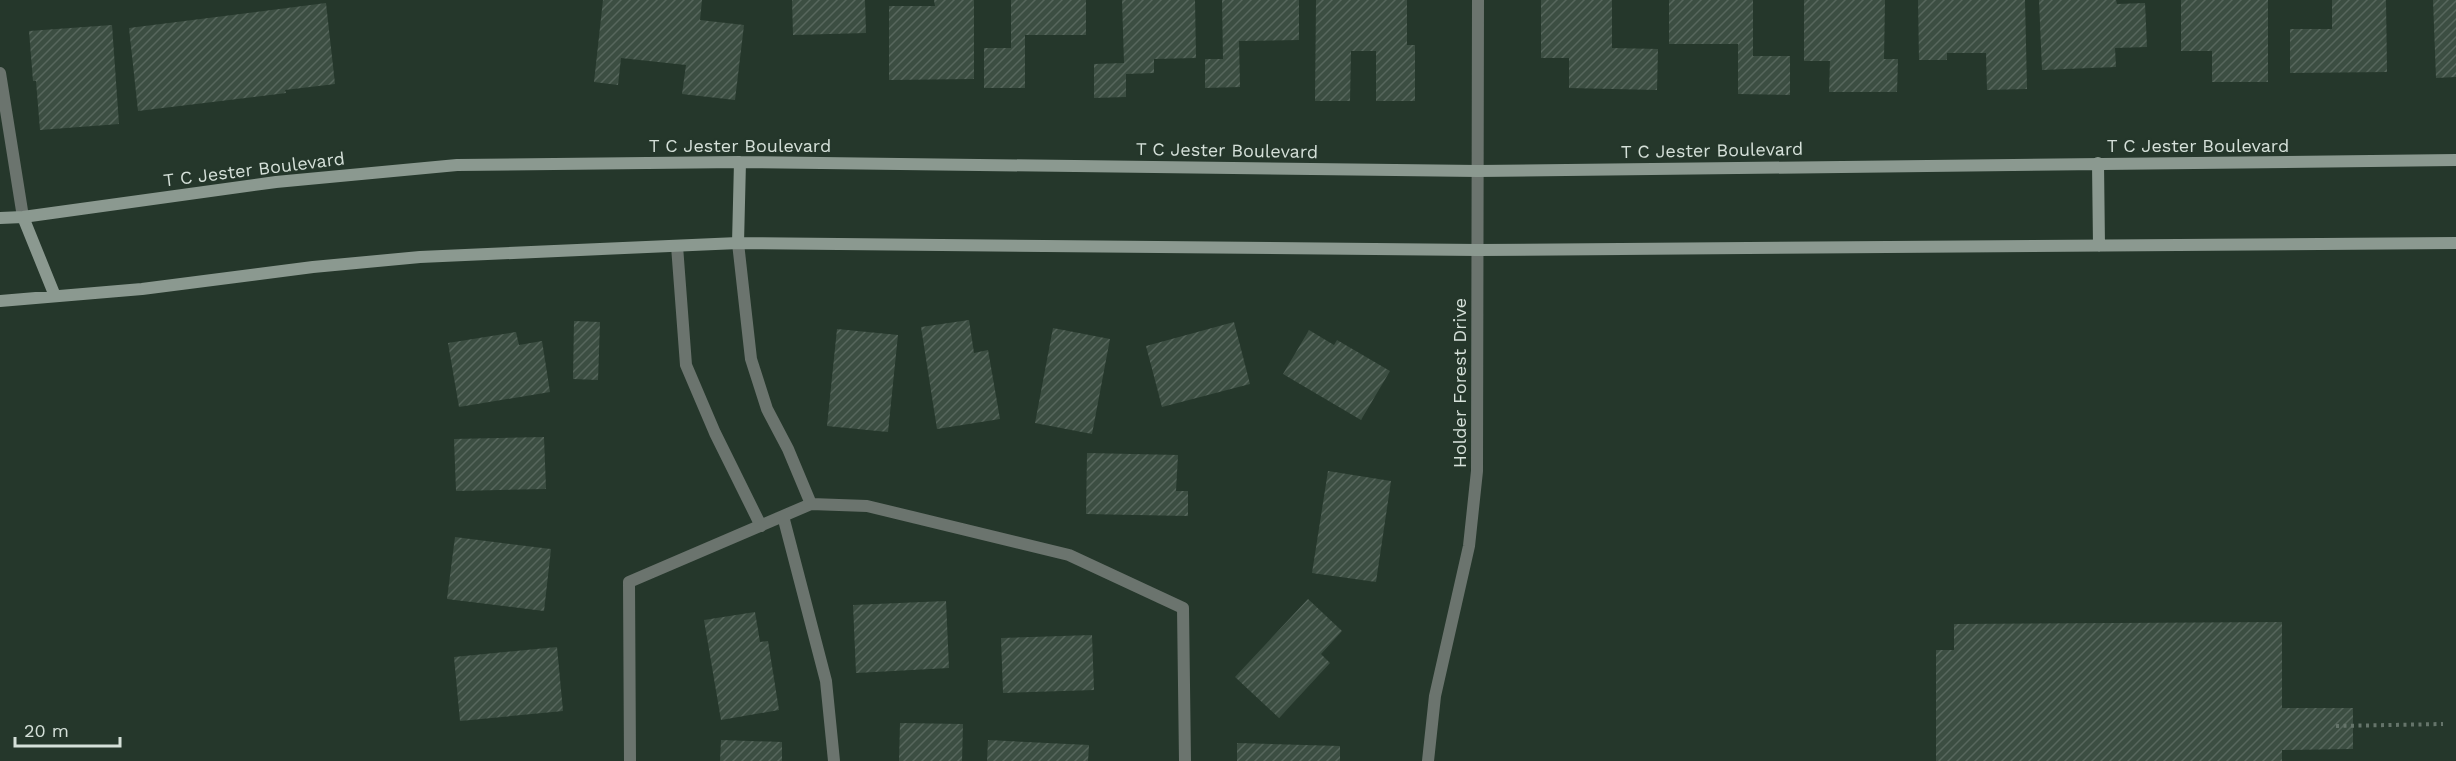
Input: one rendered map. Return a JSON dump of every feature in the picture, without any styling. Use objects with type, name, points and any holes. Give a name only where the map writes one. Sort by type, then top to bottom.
[{"type":"main road","name":"T C Jester Boulevard","points":[[0,218],[23,217],[276,183],[457,165],[740,162],[1478,171],[2456,160]]},
{"type":"main road","points":[[738,243],[740,162]]},
{"type":"main road","points":[[2098,163],[2099,246]]},
{"type":"main road","points":[[23,217],[55,296]]},
{"type":"main road","points":[[0,301],[142,289],[312,267],[420,257],[738,243],[1478,250],[2456,243]]},
{"type":"street","name":"Holder Forest Drive","points":[[1428,761],[1435,696],[1469,546],[1477,471],[1478,0]]},
{"type":"street","points":[[0,73],[23,217]]},
{"type":"street","points":[[738,243],[751,359],[767,409],[788,449],[811,504]]},
{"type":"street","points":[[677,246],[686,365],[761,526]]},
{"type":"street","points":[[630,761],[629,582],[811,504],[867,506],[1069,555],[1183,608],[1185,761]]},
{"type":"street","points":[[783,516],[826,681],[834,761]]},
{"type":"path","points":[[2336,726],[2444,724]]},
{"type":"building","points":[[603,0],[702,0],[700,20],[744,25],[735,100],[682,94],[686,65],[621,58],[618,85],[594,82]]},
{"type":"building","points":[[792,0],[865,0],[866,33],[793,35]]},
{"type":"building","points":[[934,0],[974,0],[974,79],[889,80],[889,6],[935,6]]},
{"type":"building","points":[[1011,0],[1086,0],[1086,35],[1025,35],[1025,88],[984,88],[984,48],[1011,48]]},
{"type":"building","points":[[1122,0],[1195,0],[1196,58],[1154,59],[1154,73],[1126,74],[1126,97],[1094,98],[1094,64],[1124,63]]},
{"type":"building","points":[[1222,0],[1299,0],[1299,40],[1239,41],[1240,87],[1205,88],[1205,59],[1223,59]]},
{"type":"building","points":[[1316,0],[1407,0],[1407,45],[1415,45],[1415,101],[1376,101],[1376,51],[1351,51],[1350,101],[1315,101]]},
{"type":"building","points":[[1541,0],[1612,0],[1612,48],[1658,49],[1657,90],[1569,88],[1569,58],[1541,58]]},
{"type":"building","points":[[1669,0],[1753,0],[1753,56],[1790,56],[1790,95],[1738,94],[1738,44],[1669,44]]},
{"type":"building","points":[[1804,0],[1885,0],[1884,59],[1898,59],[1897,92],[1829,92],[1830,61],[1804,61]]},
{"type":"building","points":[[1918,0],[2025,0],[2027,89],[1987,90],[1986,53],[1947,53],[1947,60],[1919,60]]},
{"type":"building","points":[[2039,0],[2116,0],[2117,4],[2145,3],[2147,47],[2115,48],[2116,67],[2042,70]]},
{"type":"building","points":[[2181,0],[2268,0],[2268,82],[2212,82],[2212,51],[2181,51]]},
{"type":"building","points":[[2332,0],[2386,0],[2387,72],[2290,73],[2290,29],[2332,29]]},
{"type":"building","points":[[2433,0],[2456,0],[2456,77],[2436,78]]},
{"type":"building","points":[[326,3],[335,84],[285,90],[286,93],[138,111],[129,28]]},
{"type":"building","points":[[112,25],[119,124],[40,130],[29,31]]},
{"type":"building","points":[[969,320],[974,353],[988,350],[1000,419],[937,429],[921,327]]},
{"type":"building","points":[[574,321],[600,322],[598,380],[573,379]]},
{"type":"building","points":[[1234,322],[1250,384],[1162,407],[1146,346]]},
{"type":"building","points":[[1053,328],[1110,339],[1092,434],[1035,423]]},
{"type":"building","points":[[837,329],[898,335],[888,432],[827,426]]},
{"type":"building","points":[[1309,330],[1334,345],[1337,340],[1390,371],[1361,420],[1283,374]]},
{"type":"building","points":[[516,332],[519,345],[542,341],[550,392],[459,407],[448,343]]},
{"type":"building","points":[[544,437],[546,489],[456,491],[454,439]]},
{"type":"building","points":[[1087,453],[1178,455],[1176,491],[1188,491],[1188,516],[1086,514]]},
{"type":"building","points":[[1328,471],[1391,481],[1376,582],[1312,573]]},
{"type":"building","points":[[455,537],[551,549],[544,611],[447,599]]},
{"type":"building","points":[[1308,599],[1342,631],[1321,654],[1330,663],[1279,718],[1235,677]]},
{"type":"building","points":[[946,601],[949,668],[856,673],[853,605]]},
{"type":"building","points":[[755,612],[760,642],[768,641],[779,710],[721,720],[704,620]]},
{"type":"building","points":[[2282,622],[2282,708],[2353,708],[2353,749],[2282,750],[2282,761],[1936,761],[1936,650],[1954,650],[1954,624]]},
{"type":"building","points":[[1092,635],[1094,690],[1003,693],[1001,638]]},
{"type":"building","points":[[557,647],[563,711],[460,721],[454,657]]},
{"type":"building","points":[[900,723],[963,724],[962,761],[899,761]]},
{"type":"building","points":[[721,740],[782,742],[782,761],[720,761]]},
{"type":"building","points":[[988,740],[1089,745],[1088,761],[987,761]]},
{"type":"building","points":[[1237,743],[1340,746],[1340,761],[1237,761]]}]
